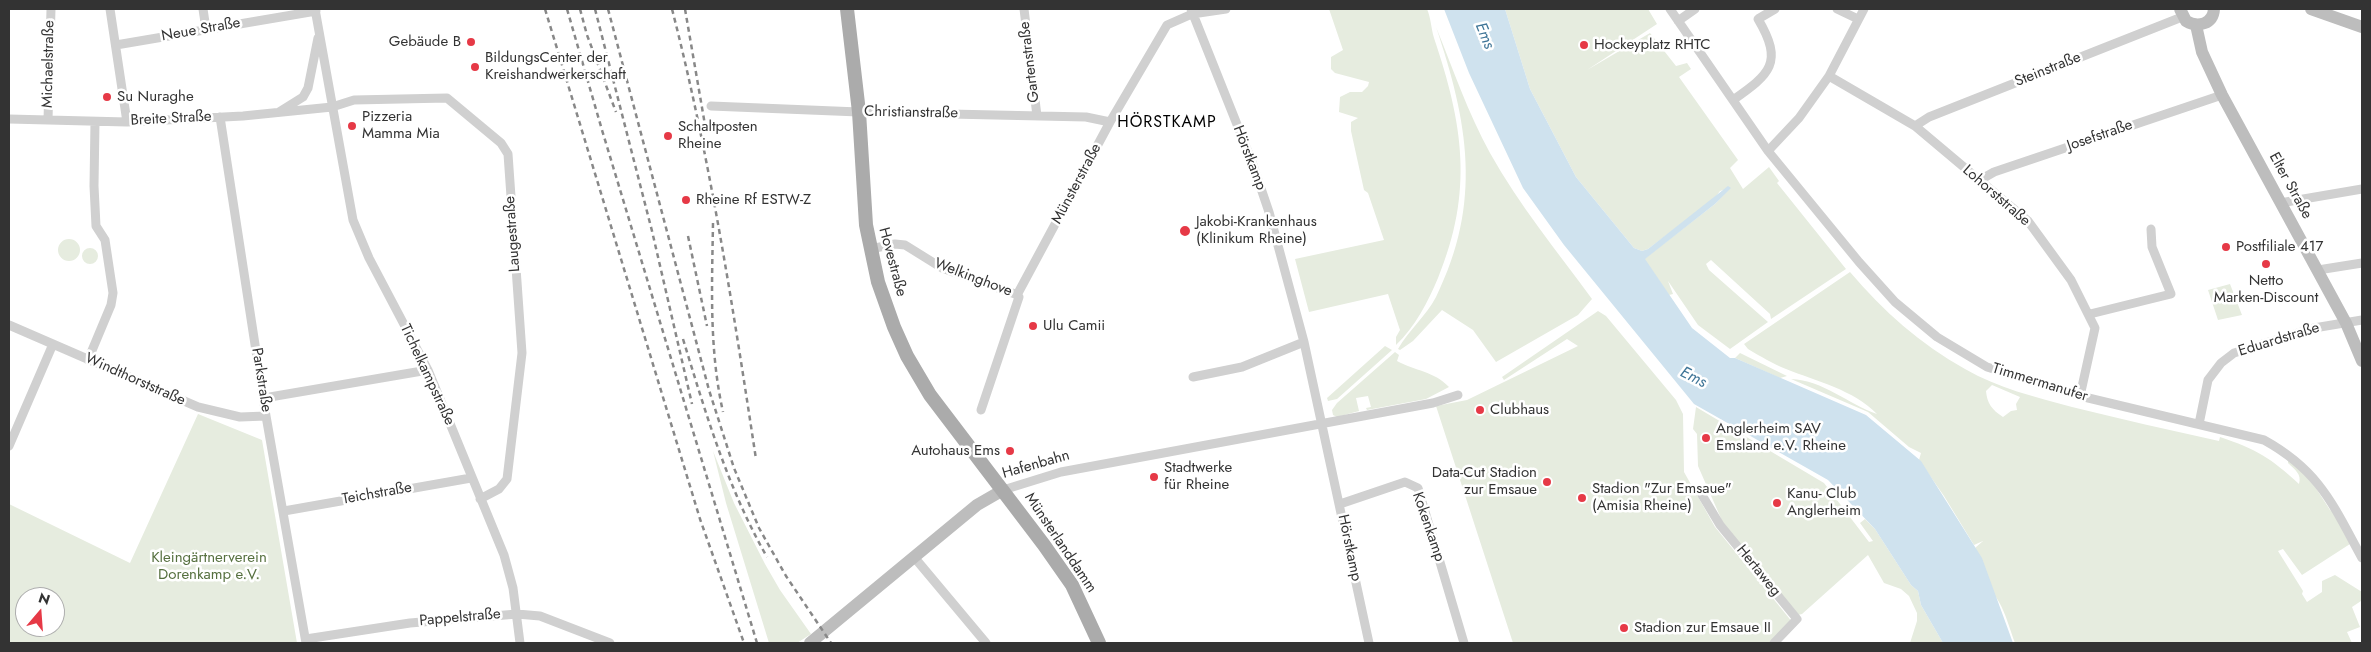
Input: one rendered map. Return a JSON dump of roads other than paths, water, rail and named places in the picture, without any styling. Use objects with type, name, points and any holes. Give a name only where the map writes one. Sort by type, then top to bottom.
[{"type":"main road","name":"Hovestraße","points":[[846,9],[859,112],[866,225],[878,282],[907,356],[930,395],[1003,490]]},
{"type":"main road","points":[[2181,13],[2196,25],[2204,24],[2210,20],[2214,9]]},
{"type":"main road","points":[[2311,9],[2362,27]]},
{"type":"main road","name":"Elter Straße","points":[[2196,25],[2202,52],[2222,95],[2346,323],[2362,361]]},
{"type":"main road","name":"Hafenbahn","points":[[810,643],[977,504],[1003,490]]},
{"type":"main road","name":"Münsterlanddamm","points":[[1003,490],[1072,586],[1099,643]]},
{"type":"street","name":"Michaelstraße","points":[[48,120],[51,9]]},
{"type":"street","points":[[110,9],[127,122]]},
{"type":"street","points":[[203,9],[206,29]]},
{"type":"street","name":"Gartenstraße","points":[[1024,9],[1037,116]]},
{"type":"street","name":"Münsterstraße","points":[[981,410],[1018,296],[1110,122],[1167,25],[1192,11],[1226,9]]},
{"type":"street","name":"Timmermanufer","points":[[1670,9],[1768,150],[1895,302],[1937,338],[1987,367],[2080,396],[2264,440],[2288,453],[2308,470],[2327,495],[2362,558]]},
{"type":"street","points":[[1678,21],[1695,9]]},
{"type":"street","points":[[1733,100],[1758,82],[1772,64],[1769,37],[1758,19],[1776,9]]},
{"type":"street","points":[[1837,9],[1858,19]]},
{"type":"street","points":[[1768,150],[1799,118],[1829,76],[1864,9]]},
{"type":"street","name":"Neue Straße","points":[[116,44],[315,10]]},
{"type":"street","name":"Tichelkampstraße","points":[[315,10],[353,220],[369,258],[428,370],[504,555],[513,588],[520,643]]},
{"type":"street","name":"Hörstkamp","points":[[1192,11],[1263,194],[1304,342],[1320,424],[1340,504],[1369,643]]},
{"type":"street","name":"Steinstraße","points":[[1915,126],[1929,117],[2181,13]]},
{"type":"street","points":[[278,113],[303,97],[308,88],[319,33]]},
{"type":"street","name":"Lohorststraße","points":[[1829,76],[1915,126],[2028,221],[2071,280],[2090,314],[2095,328],[2080,396]]},
{"type":"street","name":"Josefstraße","points":[[1980,180],[1994,172],[2222,95]]},
{"type":"street","name":"Laugestraße","points":[[332,108],[354,100],[447,98],[501,144],[508,154],[522,353],[507,479],[499,489],[480,499]]},
{"type":"street","name":"Christianstraße","points":[[711,106],[859,112],[1086,117],[1110,122]]},
{"type":"street","name":"Breite Straße","points":[[9,119],[127,122],[332,108]]},
{"type":"street","name":"Parkstraße","points":[[220,117],[266,416],[306,641]]},
{"type":"street","points":[[88,360],[111,305],[113,293],[105,240],[96,226],[94,186],[95,122]]},
{"type":"street","points":[[2280,202],[2362,189]]},
{"type":"street","points":[[2090,314],[2171,294],[2152,247],[2151,229]]},
{"type":"street","name":"Welkinghove","points":[[870,249],[895,244],[904,245],[942,268],[1018,296]]},
{"type":"street","points":[[2318,270],[2362,263]]},
{"type":"street","name":"Eduardstraße","points":[[2199,424],[2208,380],[2221,362],[2234,353],[2314,328],[2362,320]]},
{"type":"street","name":"Windthorststraße","points":[[9,326],[198,407],[240,417],[266,416]]},
{"type":"street","points":[[1192,377],[1242,367],[1304,342]]},
{"type":"street","points":[[9,446],[53,344]]},
{"type":"street","points":[[264,398],[428,370]]},
{"type":"street","points":[[1320,424],[1433,403],[1458,395]]},
{"type":"street","name":"Hafenbahn","points":[[1003,490],[1061,472],[1320,424]]},
{"type":"street","name":"Teichstraße","points":[[284,511],[471,478]]},
{"type":"street","name":"Kokenkamp","points":[[1340,504],[1406,482],[1418,488],[1464,643]]},
{"type":"street","name":"Hertaweg","points":[[1702,495],[1720,525],[1797,619],[1774,643]]},
{"type":"street","points":[[914,557],[986,643]]},
{"type":"street","name":"Pappelstraße","points":[[306,641],[410,623],[517,614],[540,616],[610,643]]},
{"type":"water","name":"Ems","points":[[1444,9],[1505,9],[1530,89],[1576,177],[1634,248],[1642,251],[1648,249],[1728,186],[1731,188],[1715,204],[1645,259],[1692,328],[1730,358],[1735,358],[1866,415],[1921,461],[1982,558],[2013,643],[1943,643],[1921,605],[1918,591],[1911,585],[1875,529],[1828,480],[1694,404],[1564,245],[1523,188],[1469,73]]},
{"type":"railway","points":[[545,9],[700,519],[744,643]]},
{"type":"railway","points":[[567,9],[757,643]]},
{"type":"railway","points":[[580,9],[587,35],[616,112]]},
{"type":"railway","points":[[595,9],[652,231],[692,404]]},
{"type":"railway","points":[[608,9],[709,390],[734,468],[759,528],[786,576],[831,643]]},
{"type":"railway","points":[[672,9],[686,65],[709,177],[756,459]]},
{"type":"railway","points":[[685,9],[705,125]]},
{"type":"railway","points":[[713,223],[713,341],[723,412]]},
{"type":"railway","points":[[688,236],[707,326]]},
{"type":"railway","points":[[683,339],[709,423],[729,478],[767,557]]},
{"type":"place","name":"Gebäude B","points":[[471,42]]},
{"type":"place","name":"Hockeyplatz RHTC","points":[[1584,45]]},
{"type":"place","name":"BildungsCenter der Kreishandwerkerschaft","points":[[475,67]]},
{"type":"place","name":"Su Nuraghe","points":[[107,97]]},
{"type":"place","name":"Pizzeria Mamma Mia","points":[[352,126]]},
{"type":"place","name":"Schaltposten Rheine","points":[[668,136]]},
{"type":"place","name":"Rheine Rf ESTW-Z","points":[[686,200]]},
{"type":"place","name":"Jakobi-Krankenhaus (Klinikum Rheine)","points":[[1185,231]]},
{"type":"place","name":"Postfiliale 417","points":[[2226,247]]},
{"type":"place","name":"Netto Marken-Discount","points":[[2266,264]]},
{"type":"place","name":"Ulu Camii","points":[[1033,326]]},
{"type":"place","name":"Clubhaus","points":[[1480,410]]},
{"type":"place","name":"Anglerheim SAV Emsland e.V. Rheine","points":[[1706,438]]},
{"type":"place","name":"Autohaus Ems","points":[[1010,451]]},
{"type":"place","name":"Stadtwerke für Rheine","points":[[1154,477]]},
{"type":"place","name":"Data-Cut Stadion zur Emsaue","points":[[1547,482]]},
{"type":"place","name":"Stadion \"Zur Emsaue\" (Amisia Rheine)","points":[[1582,498]]},
{"type":"place","name":"Kanu- Club Anglerheim","points":[[1777,503]]},
{"type":"place","name":"Stadion zur Emsaue II","points":[[1624,628]]},
{"type":"district","name":"HÖRSTKAMP","points":[[1167,123]]},
{"type":"park label","name":"Kleingärtnerverein Dorenkamp e.V.","points":[[209,566]]}]
